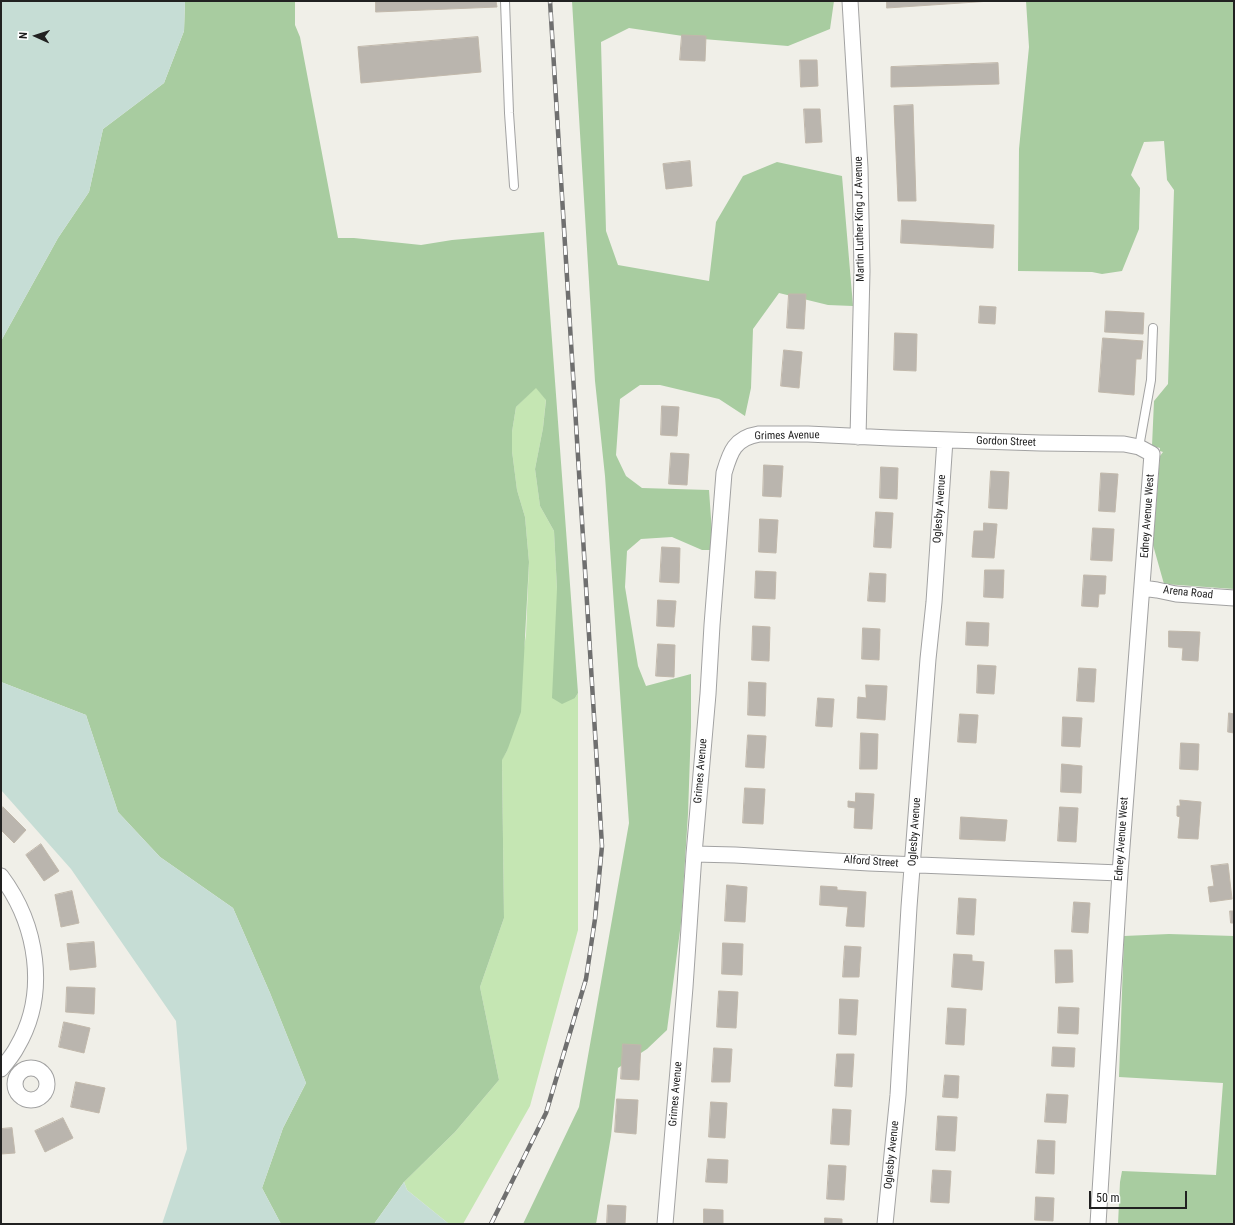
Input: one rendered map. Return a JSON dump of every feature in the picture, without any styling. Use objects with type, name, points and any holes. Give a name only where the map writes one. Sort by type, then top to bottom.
[{"type":"street","name":"Martin Luther King Jr Avenue","points":[[850,1],[860,168],[862,271],[858,436]]},
{"type":"street","name":"Grimes Avenue","points":[[666,1224],[724,474],[730,455],[739,441],[752,435],[808,434],[858,436]]},
{"type":"street","name":"Gordon Street","points":[[858,436],[1040,443],[1124,444],[1139,447],[1152,454]]},
{"type":"street","name":"Oglesby Avenue","points":[[885,1224],[898,1095],[913,865],[945,440]]},
{"type":"street","name":"Edney Avenue West","points":[[1098,1224],[1120,873],[1152,454]]},
{"type":"street","name":"Arena Road","points":[[1142,588],[1176,594],[1234,598]]},
{"type":"street","name":"Alford Street","points":[[694,854],[913,865],[1120,873]]},
{"type":"street","points":[[1,876],[16,899],[29,928],[33,943],[35,963],[35,996],[30,1014],[18,1046],[3,1067],[18,1074]]},
{"type":"lane","points":[[506,1],[509,113],[514,186]]},
{"type":"lane","points":[[1139,447],[1151,380],[1153,328]]},
{"type":"green space","points":[[185,1],[295,1],[295,25],[300,37],[338,238],[354,238],[421,245],[452,240],[544,232],[578,693],[575,698],[562,704],[552,698],[557,589],[554,531],[540,506],[535,469],[543,428],[546,400],[536,388],[516,407],[512,432],[512,451],[517,490],[525,517],[529,562],[521,712],[507,751],[502,760],[504,918],[480,987],[499,1080],[455,1132],[404,1182],[374,1224],[281,1224],[262,1188],[283,1128],[306,1083],[270,993],[233,908],[160,857],[118,812],[86,715],[1,682],[1,341],[58,238],[89,192],[103,129],[164,83],[184,31]]},
{"type":"green space","points":[[572,1],[834,1],[830,29],[788,46],[703,39],[629,28],[601,42],[606,231],[618,265],[709,281],[716,222],[743,176],[777,162],[842,176],[853,306],[828,305],[779,293],[753,329],[751,388],[745,416],[719,399],[660,385],[640,385],[620,399],[616,455],[626,476],[642,488],[709,490],[712,533],[711,550],[702,550],[672,537],[641,539],[627,551],[625,587],[638,666],[646,686],[691,674],[688,814],[681,923],[667,1030],[647,1049],[618,1068],[611,1136],[596,1224],[523,1224],[579,1107],[629,823],[605,476],[595,381]]},
{"type":"green space","points":[[1026,1],[1234,1],[1234,589],[1164,584],[1153,545],[1160,456],[1163,452],[1160,451],[1160,448],[1152,446],[1154,401],[1168,384],[1174,190],[1167,180],[1164,141],[1144,142],[1131,175],[1140,188],[1139,229],[1122,271],[1102,274],[1092,272],[1018,271],[1019,149],[1029,47]]},
{"type":"green space","points":[[536,387],[546,399],[543,428],[535,469],[540,506],[554,531],[557,589],[575,698],[578,693],[578,930],[530,1106],[463,1224],[449,1224],[407,1190],[404,1182],[455,1132],[499,1080],[480,987],[504,918],[502,759],[507,751],[526,635],[529,562],[525,517],[517,490],[512,451],[512,432],[516,407]]},
{"type":"green space","points":[[1169,934],[1234,936],[1234,1224],[1118,1224],[1122,1171],[1216,1175],[1223,1083],[1119,1077],[1124,936]]},
{"type":"shaded area","points":[[1,1],[185,1],[184,31],[164,83],[103,129],[89,192],[58,238],[1,341]]},
{"type":"shaded area","points":[[1,682],[86,715],[118,812],[160,857],[233,908],[270,993],[306,1083],[283,1128],[262,1188],[281,1224],[162,1224],[187,1149],[176,1021],[71,869],[1,790]]},
{"type":"shaded area","points":[[404,1182],[407,1190],[449,1224],[374,1224]]},
{"type":"building","points":[[376,1],[496,1],[497,7],[376,12]]},
{"type":"building","points":[[887,1],[991,1],[887,8]]},
{"type":"building","points":[[682,35],[706,36],[705,61],[680,60]]},
{"type":"building","points":[[478,37],[481,72],[361,83],[358,47]]},
{"type":"building","points":[[800,60],[817,60],[818,86],[801,87]]},
{"type":"building","points":[[998,63],[999,84],[891,87],[891,67]]},
{"type":"building","points":[[913,105],[916,201],[898,201],[894,106]]},
{"type":"building","points":[[804,109],[820,109],[822,142],[806,143]]},
{"type":"building","points":[[690,161],[692,186],[666,189],[663,164]]},
{"type":"building","points":[[902,220],[994,225],[993,248],[901,243]]},
{"type":"building","points":[[789,294],[806,294],[804,329],[787,328]]},
{"type":"building","points":[[980,306],[996,307],[995,324],[979,323]]},
{"type":"building","points":[[1106,311],[1144,313],[1143,334],[1105,332]]},
{"type":"building","points":[[895,333],[917,334],[916,371],[894,370]]},
{"type":"building","points":[[1103,338],[1143,341],[1141,359],[1136,359],[1134,395],[1099,392]]},
{"type":"building","points":[[784,350],[802,352],[799,388],[781,386]]},
{"type":"building","points":[[662,406],[679,407],[677,436],[661,435]]},
{"type":"building","points":[[671,453],[689,454],[687,485],[669,484]]},
{"type":"building","points":[[764,465],[783,466],[781,497],[763,496]]},
{"type":"building","points":[[881,467],[898,468],[897,499],[880,498]]},
{"type":"building","points":[[991,471],[1009,472],[1007,509],[989,508]]},
{"type":"building","points":[[1101,473],[1118,474],[1115,512],[1099,511]]},
{"type":"building","points":[[876,512],[893,513],[891,548],[874,547]]},
{"type":"building","points":[[760,519],[778,520],[776,553],[759,552]]},
{"type":"building","points":[[984,523],[997,524],[994,558],[972,557],[974,531],[983,531]]},
{"type":"building","points":[[1093,528],[1114,529],[1112,561],[1091,560]]},
{"type":"building","points":[[662,547],[680,548],[679,583],[660,582]]},
{"type":"building","points":[[985,570],[1004,570],[1003,598],[984,597]]},
{"type":"building","points":[[756,571],[776,572],[775,599],[755,598]]},
{"type":"building","points":[[870,573],[886,574],[885,602],[868,601]]},
{"type":"building","points":[[1084,575],[1106,576],[1105,594],[1099,594],[1098,607],[1082,606]]},
{"type":"building","points":[[658,600],[676,601],[674,627],[657,626]]},
{"type":"building","points":[[967,622],[989,623],[988,646],[966,645]]},
{"type":"building","points":[[753,626],[770,627],[769,661],[752,660]]},
{"type":"building","points":[[863,628],[880,629],[879,660],[862,659]]},
{"type":"building","points":[[1169,631],[1200,632],[1198,661],[1182,660],[1183,648],[1169,647]]},
{"type":"building","points":[[658,644],[675,645],[674,677],[656,676]]},
{"type":"building","points":[[978,665],[996,666],[994,694],[977,693]]},
{"type":"building","points":[[1079,668],[1096,669],[1094,702],[1077,701]]},
{"type":"building","points":[[749,682],[766,683],[765,716],[748,715]]},
{"type":"building","points":[[866,685],[887,686],[885,720],[857,718],[858,697],[866,698]]},
{"type":"building","points":[[818,698],[834,699],[832,727],[816,726]]},
{"type":"building","points":[[1229,713],[1234,714],[1234,733],[1228,732]]},
{"type":"building","points":[[960,714],[978,715],[976,743],[958,742]]},
{"type":"building","points":[[1063,717],[1082,718],[1080,747],[1062,746]]},
{"type":"building","points":[[861,733],[878,734],[877,769],[860,769]]},
{"type":"building","points":[[748,735],[766,736],[764,768],[746,767]]},
{"type":"building","points":[[1181,743],[1199,744],[1198,770],[1180,769]]},
{"type":"building","points":[[1062,764],[1082,766],[1081,793],[1061,792]]},
{"type":"building","points":[[745,788],[765,789],[763,824],[743,823]]},
{"type":"building","points":[[856,793],[874,794],[872,829],[854,828],[855,808],[848,807],[848,801],[855,802]]},
{"type":"building","points":[[1180,800],[1201,802],[1198,839],[1178,838],[1180,817],[1177,816],[1177,806],[1180,806]]},
{"type":"building","points":[[3,807],[26,830],[14,843],[1,830],[1,809]]},
{"type":"building","points":[[1060,807],[1078,808],[1076,842],[1058,841]]},
{"type":"building","points":[[961,817],[1007,820],[1005,841],[960,839]]},
{"type":"building","points":[[41,844],[59,871],[44,881],[26,855]]},
{"type":"building","points":[[1228,864],[1232,899],[1210,902],[1208,887],[1214,886],[1211,866]]},
{"type":"building","points":[[727,885],[747,887],[745,922],[725,921]]},
{"type":"building","points":[[821,886],[837,887],[837,890],[866,892],[864,927],[846,926],[848,907],[820,905]]},
{"type":"building","points":[[72,891],[79,923],[61,927],[55,895]]},
{"type":"building","points":[[959,898],[976,899],[974,935],[957,934]]},
{"type":"building","points":[[1074,902],[1090,903],[1088,933],[1072,932]]},
{"type":"building","points":[[1230,911],[1234,911],[1234,923],[1231,923]]},
{"type":"building","points":[[94,942],[96,967],[70,970],[67,944]]},
{"type":"building","points":[[723,943],[743,944],[742,975],[722,974]]},
{"type":"building","points":[[845,946],[861,947],[859,977],[843,977]]},
{"type":"building","points":[[1055,950],[1072,950],[1073,982],[1056,983]]},
{"type":"building","points":[[954,954],[972,955],[972,961],[984,962],[982,990],[952,987]]},
{"type":"building","points":[[67,987],[95,988],[94,1014],[66,1012]]},
{"type":"building","points":[[719,991],[738,992],[736,1028],[717,1027]]},
{"type":"building","points":[[840,999],[858,1000],[856,1035],[839,1034]]},
{"type":"building","points":[[1059,1007],[1079,1008],[1078,1034],[1058,1033]]},
{"type":"building","points":[[948,1008],[966,1009],[964,1045],[946,1044]]},
{"type":"building","points":[[64,1022],[90,1028],[84,1053],[59,1047]]},
{"type":"building","points":[[623,1044],[641,1045],[639,1080],[621,1079]]},
{"type":"building","points":[[1053,1047],[1075,1048],[1074,1067],[1052,1066]]},
{"type":"building","points":[[714,1048],[732,1049],[730,1082],[712,1082]]},
{"type":"building","points":[[837,1054],[854,1054],[852,1087],[835,1086]]},
{"type":"building","points":[[945,1075],[959,1076],[958,1098],[943,1097]]},
{"type":"building","points":[[76,1082],[105,1088],[99,1113],[71,1107]]},
{"type":"building","points":[[1047,1094],[1068,1095],[1066,1123],[1045,1122]]},
{"type":"building","points":[[617,1099],[638,1100],[636,1134],[615,1132]]},
{"type":"building","points":[[711,1102],[727,1103],[725,1138],[709,1137]]},
{"type":"building","points":[[833,1109],[851,1110],[849,1145],[831,1144]]},
{"type":"building","points":[[938,1116],[957,1117],[955,1151],[936,1150]]},
{"type":"building","points":[[63,1118],[73,1138],[45,1152],[35,1131]]},
{"type":"building","points":[[12,1128],[15,1153],[1,1154],[1,1129]]},
{"type":"building","points":[[1038,1140],[1055,1141],[1054,1174],[1036,1173]]},
{"type":"building","points":[[708,1159],[728,1160],[727,1183],[706,1182]]},
{"type":"building","points":[[829,1165],[846,1166],[844,1200],[827,1199]]},
{"type":"building","points":[[933,1170],[951,1171],[949,1203],[931,1202]]},
{"type":"building","points":[[1036,1197],[1054,1198],[1053,1221],[1035,1220]]},
{"type":"building","points":[[608,1205],[626,1206],[625,1224],[607,1224]]},
{"type":"building","points":[[704,1209],[723,1210],[723,1224],[704,1224]]},
{"type":"building","points":[[825,1218],[842,1219],[842,1224],[825,1224]]},
{"type":"railway","points":[[491,1224],[546,1113],[586,979],[595,919],[602,846],[550,1]]}]
